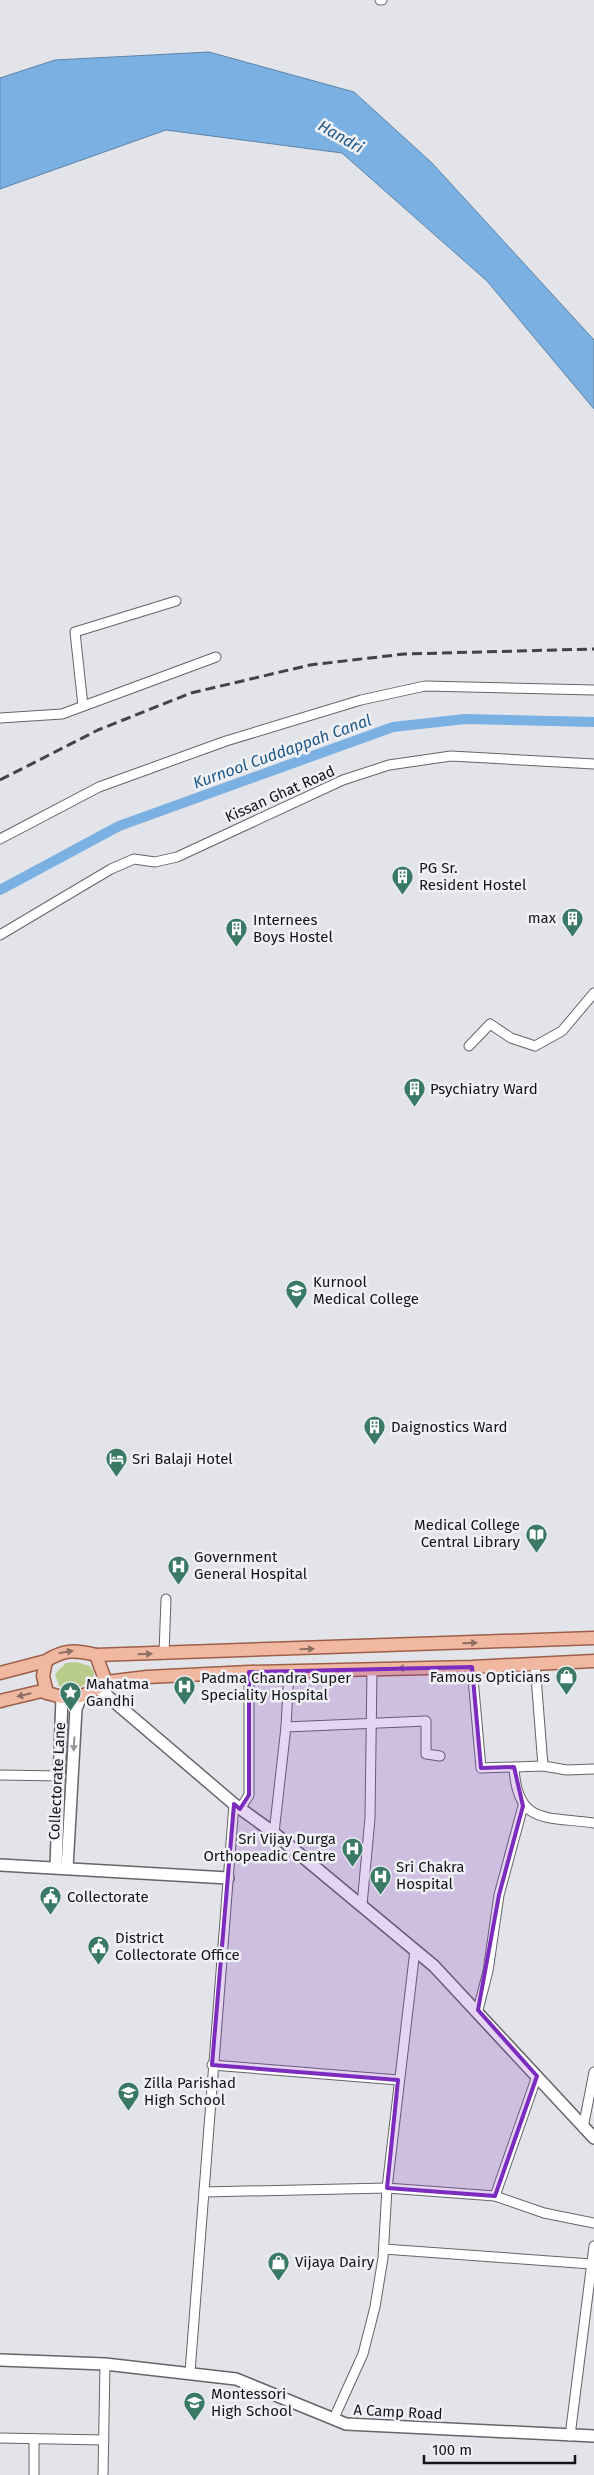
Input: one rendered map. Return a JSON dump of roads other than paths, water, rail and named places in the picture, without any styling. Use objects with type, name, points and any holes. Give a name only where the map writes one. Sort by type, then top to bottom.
[{"type":"main road","points":[[0,1673],[46,1660],[58,1652],[76,1650],[96,1655],[164,1654],[594,1638]]},
{"type":"main road","points":[[96,1655],[102,1685]]},
{"type":"main road","points":[[46,1660],[43,1676],[47,1693]]},
{"type":"main road","points":[[0,1701],[42,1691],[62,1697],[81,1696],[102,1685],[147,1677],[248,1672],[472,1667],[594,1661]]},
{"type":"street","points":[[84,706],[75,632],[176,601]]},
{"type":"street","points":[[0,718],[62,714],[216,658]]},
{"type":"street","points":[[0,839],[99,787],[226,741],[361,700],[425,686],[594,690]]},
{"type":"street","name":"Kissan Ghat Road","points":[[0,935],[111,869],[134,859],[155,862],[177,857],[343,780],[389,765],[452,756],[594,764]]},
{"type":"street","points":[[469,1046],[490,1024],[511,1038],[535,1046],[562,1031],[594,993]]},
{"type":"street","points":[[164,1654],[166,1599]]},
{"type":"street","points":[[535,1664],[543,1766]]},
{"type":"street","points":[[472,1667],[481,1768],[543,1766],[567,1770],[594,1769]]},
{"type":"street","points":[[362,1905],[370,1818],[372,1669]]},
{"type":"street","points":[[274,1833],[286,1727],[289,1671]]},
{"type":"street","points":[[190,2372],[212,2065],[228,1878],[237,1807],[249,1795],[248,1672]]},
{"type":"street","points":[[102,1685],[237,1807],[274,1833],[434,1966],[478,2010],[594,2138]]},
{"type":"street","name":"Collectorate Lane","points":[[62,1868],[67,1776],[76,1709],[81,1696]]},
{"type":"street","name":"Collectorate Lane","points":[[62,1697],[67,1776]]},
{"type":"street","points":[[286,1727],[426,1721],[426,1754],[440,1756]]},
{"type":"street","points":[[514,1767],[515,1784],[523,1806],[532,1814],[594,1823]]},
{"type":"street","points":[[0,1775],[67,1776]]},
{"type":"street","points":[[478,2010],[488,1971],[500,1895],[523,1806]]},
{"type":"street","points":[[0,1865],[228,1878]]},
{"type":"street","points":[[334,2418],[363,2354],[375,2307],[384,2249],[387,2188],[398,2080],[415,1950]]},
{"type":"street","points":[[212,2065],[398,2080]]},
{"type":"street","points":[[584,2128],[594,2072]]},
{"type":"street","points":[[495,2196],[537,2076]]},
{"type":"street","points":[[204,2192],[387,2188],[495,2196],[544,2213],[594,2223]]},
{"type":"street","points":[[570,2436],[594,2246]]},
{"type":"street","points":[[384,2249],[592,2264]]},
{"type":"street","name":"A Camp Road","points":[[0,2360],[105,2364],[190,2372],[236,2379],[346,2424],[594,2436]]},
{"type":"street","points":[[104,2475],[105,2364]]},
{"type":"street","points":[[0,2438],[104,2440]]},
{"type":"street","points":[[34,2439],[34,2475]]},
{"type":"water","name":"Handri","points":[[209,52],[354,92],[432,163],[594,340],[594,409],[487,281],[342,153],[166,130],[0,189],[0,78],[55,60]]},
{"type":"waterway","name":"Kurnool Cuddappah Canal","points":[[0,890],[119,826],[393,727],[465,719],[594,722]]},
{"type":"tunnel","points":[[0,1694],[2,1709]]},
{"type":"railway","points":[[0,780],[98,730],[191,693],[310,665],[404,654],[594,649]]},
{"type":"place","name":"PG Sr. Resident Hostel","points":[[403,896]]},
{"type":"place","name":"max","points":[[572,937]]},
{"type":"place","name":"Internees Boys Hostel","points":[[237,948]]},
{"type":"place","name":"Psychiatry Ward","points":[[414,1108]]},
{"type":"place","name":"Kurnool Medical College","points":[[297,1310]]},
{"type":"place","name":"Daignostics Ward","points":[[375,1446]]},
{"type":"place","name":"Sri Balaji Hotel","points":[[116,1478]]},
{"type":"place","name":"Medical College Central Library","points":[[536,1553]]},
{"type":"place","name":"Government General Hospital","points":[[178,1585]]},
{"type":"place","name":"Famous Opticians","points":[[566,1696]]},
{"type":"place","name":"Padma Chandra Super Speciality Hospital","points":[[185,1706]]},
{"type":"place","name":"Mahatma Gandhi","points":[[70,1712]]},
{"type":"place","name":"Sri Vijay Durga Orthopeadic Centre","points":[[352,1867]]},
{"type":"place","name":"Sri Chakra Hospital","points":[[380,1895]]},
{"type":"place","name":"Collectorate","points":[[51,1916]]},
{"type":"place","name":"District Collectorate Office","points":[[99,1966]]},
{"type":"place","name":"Zilla Parishad High School","points":[[128,2111]]},
{"type":"place","name":"Vijaya Dairy","points":[[279,2281]]},
{"type":"place","name":"Montessori High School","points":[[195,2422]]}]
